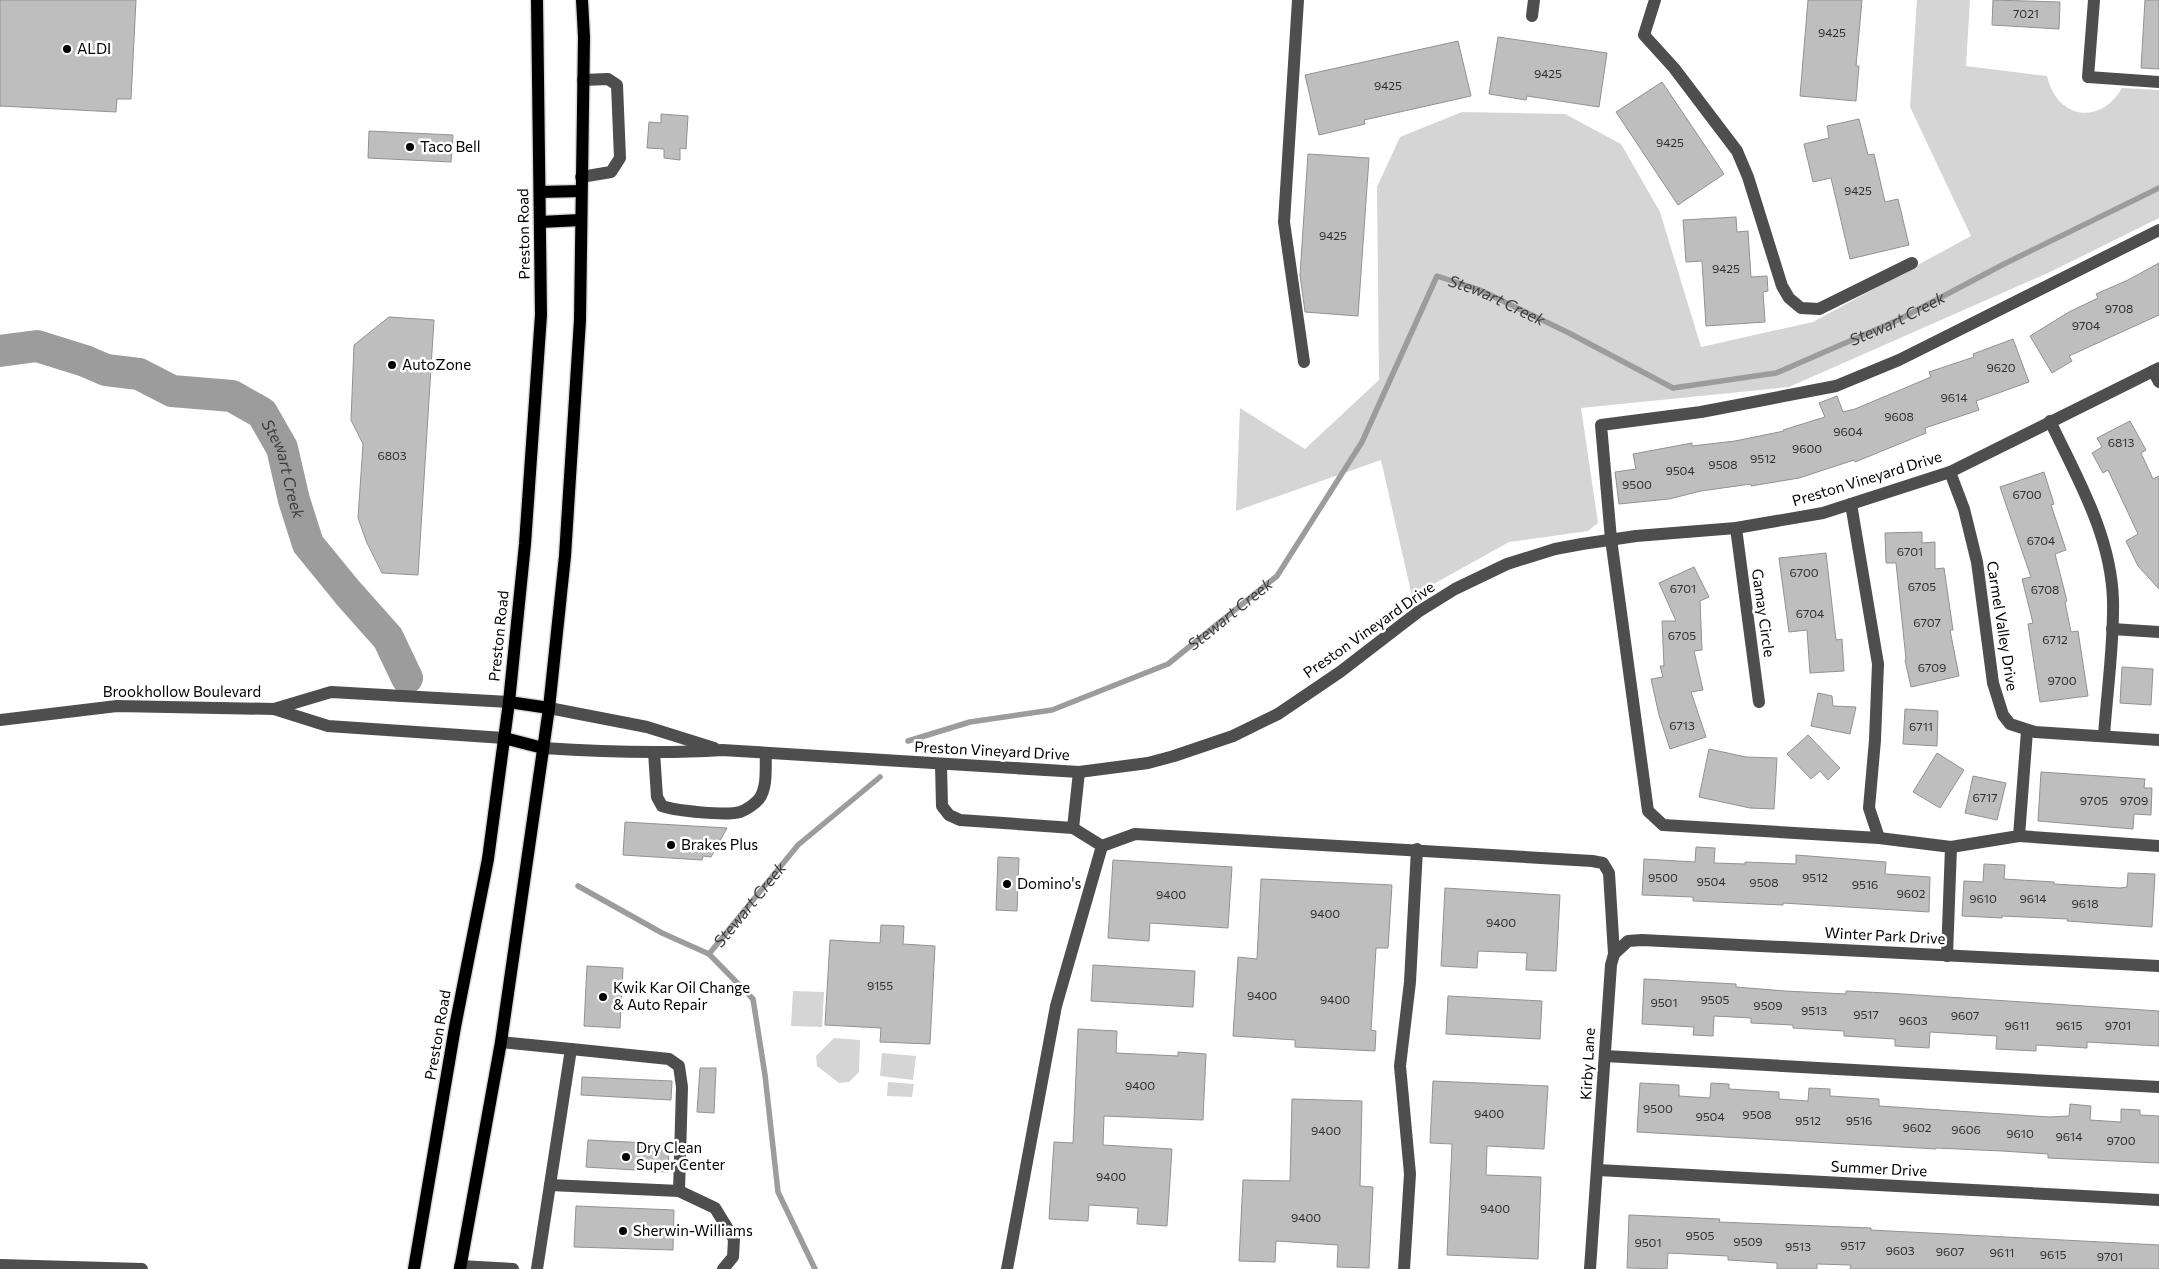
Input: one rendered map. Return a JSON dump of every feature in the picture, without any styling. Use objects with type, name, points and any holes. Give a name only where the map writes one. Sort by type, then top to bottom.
[{"type":"main road","name":"Preston Road","points":[[414,1269],[455,1027],[488,859],[509,702],[525,544],[541,315],[537,0]]},
{"type":"main road","points":[[460,1268],[501,1042],[549,708],[565,556],[580,320],[582,0]]},
{"type":"main road","points":[[540,192],[581,191]]},
{"type":"main road","points":[[540,222],[581,220]]},
{"type":"main road","points":[[509,702],[549,708]]},
{"type":"main road","points":[[504,738],[543,748]]},
{"type":"street","points":[[1298,0],[1284,222],[1304,362]]},
{"type":"street","points":[[1532,16],[1534,0]]},
{"type":"street","points":[[1655,0],[1644,35],[1674,68],[1737,151],[1748,177],[1782,286],[1794,304],[1806,309],[1819,309],[1912,263]]},
{"type":"street","points":[[2094,0],[2088,77],[2159,82]]},
{"type":"street","points":[[581,177],[611,172],[620,158],[617,85],[608,79],[583,80]]},
{"type":"street","points":[[2159,230],[1899,360],[1836,386],[1701,412],[1601,425],[1611,539],[1648,811],[1663,825],[1879,838],[1951,847],[2019,836],[2159,846]]},
{"type":"street","name":"Preston Vineyard Drive","points":[[543,748],[622,754],[654,752],[675,754],[722,750],[1079,772],[1148,763],[1209,746],[1278,714],[1340,672],[1418,612],[1482,575],[1507,564],[1555,549],[1611,539],[1736,528],[1823,513],[1950,472],[2050,422],[2157,373]]},
{"type":"street","points":[[2050,422],[2098,525],[2110,572],[2113,598],[2112,630],[2104,736]]},
{"type":"street","name":"Carmel Valley Drive","points":[[1950,472],[1964,509],[1977,562],[1992,683],[2002,715],[2010,724],[2028,731],[2159,740]]},
{"type":"street","points":[[1851,504],[1878,664],[1876,740],[1869,808],[1879,838]]},
{"type":"street","name":"Gamay Circle","points":[[1736,528],[1759,702]]},
{"type":"street","points":[[2112,630],[2159,632]]},
{"type":"street","name":"Brookhollow Boulevard","points":[[274,709],[332,692],[509,702]]},
{"type":"street","name":"Brookhollow Boulevard","points":[[0,720],[117,706],[274,709],[328,726],[504,738]]},
{"type":"street","name":"Preston Vineyard Drive","points":[[549,708],[647,727],[722,750]]},
{"type":"street","points":[[2019,836],[2028,731]]},
{"type":"street","points":[[654,752],[657,797],[662,806],[672,809],[724,812],[740,812],[759,799],[765,780],[766,753]]},
{"type":"street","points":[[941,764],[942,806],[949,815],[960,820],[1073,828],[1102,846]]},
{"type":"street","points":[[1073,828],[1079,772]]},
{"type":"street","points":[[1102,846],[1135,834],[1417,849],[1410,982],[1400,1066],[1410,1174],[1404,1269]]},
{"type":"street","points":[[1007,1269],[1056,1006],[1102,846]]},
{"type":"street","points":[[1947,956],[1951,847]]},
{"type":"street","name":"Kirby Lane","points":[[1417,849],[1592,861],[1603,863],[1609,873],[1614,954],[1610,965],[1590,1269]]},
{"type":"street","name":"Winter Park Drive","points":[[1614,954],[1628,941],[1642,940],[2159,966]]},
{"type":"street","points":[[501,1042],[669,1058],[679,1066],[682,1087],[679,1191]]},
{"type":"street","points":[[537,1269],[571,1049]]},
{"type":"street","points":[[1605,1056],[2159,1087]]},
{"type":"street","name":"Summer Drive","points":[[1598,1170],[2159,1200]]},
{"type":"street","points":[[550,1185],[679,1191],[715,1208],[734,1238],[733,1257],[723,1269]]},
{"type":"street","points":[[0,1265],[142,1269]]},
{"type":"street","points":[[460,1268],[512,1269]]},
{"type":"shaded area","points":[[1917,0],[1970,0],[1966,66],[2047,76],[2052,90],[2069,109],[2091,112],[2102,108],[2113,100],[2122,88],[2159,90],[2159,218],[2050,272],[1789,387],[1581,408],[1598,523],[1588,531],[1509,542],[1412,596],[1381,460],[1236,511],[1240,408],[1305,449],[1379,380],[1377,187],[1400,137],[1462,112],[1565,114],[1621,144],[1660,212],[1701,347],[1813,322],[1971,236],[1910,107]]},
{"type":"shaded area","points":[[793,991],[824,992],[822,1027],[791,1026]]},
{"type":"shaded area","points":[[834,1038],[860,1040],[859,1072],[849,1082],[839,1083],[817,1066],[816,1056]]},
{"type":"shaded area","points":[[882,1053],[916,1056],[913,1080],[880,1076]]},
{"type":"shaded area","points":[[888,1082],[914,1084],[912,1097],[887,1096]]},
{"type":"building","name":"ALDI","points":[[0,0],[136,0],[131,99],[117,99],[116,112],[0,106]]},
{"type":"building","points":[[1808,0],[1862,0],[1856,66],[1859,66],[1856,101],[1800,96]]},
{"type":"building","points":[[1993,0],[2060,2],[2059,29],[1992,25]]},
{"type":"building","points":[[2145,0],[2159,0],[2159,69],[2141,68]]},
{"type":"building","points":[[1498,37],[1607,53],[1599,107],[1527,96],[1526,100],[1489,94]]},
{"type":"building","points":[[1458,41],[1471,96],[1364,120],[1365,124],[1319,135],[1305,75]]},
{"type":"building","points":[[1662,82],[1724,174],[1678,205],[1616,112]]},
{"type":"building","points":[[661,114],[688,116],[686,149],[680,148],[680,160],[664,158],[664,149],[647,148],[649,122],[661,123]]},
{"type":"building","points":[[1859,119],[1868,155],[1874,154],[1885,202],[1898,199],[1909,245],[1850,259],[1831,178],[1813,182],[1804,144],[1829,138],[1827,126]]},
{"type":"building","name":"Taco Bell","points":[[369,131],[453,135],[451,162],[368,158]]},
{"type":"building","points":[[1308,154],[1369,158],[1358,316],[1305,312],[1300,275]]},
{"type":"building","points":[[1736,217],[1737,232],[1748,231],[1751,277],[1767,276],[1768,291],[1763,292],[1765,322],[1706,326],[1702,261],[1686,262],[1683,220]]},
{"type":"building","points":[[2159,263],[2159,315],[2069,356],[2072,361],[2052,373],[2030,336],[2069,312],[2098,298],[2096,294],[2128,280]]},
{"type":"building","points":[[389,317],[434,320],[418,575],[382,573],[367,543],[358,518],[363,444],[351,420],[354,345]]},
{"type":"building","points":[[2013,339],[2029,382],[1976,401],[1979,410],[1925,428],[1926,433],[1855,462],[1854,460],[1799,478],[1751,486],[1751,484],[1701,491],[1669,499],[1619,504],[1615,472],[1636,469],[1633,454],[1692,443],[1692,446],[1735,441],[1784,431],[1825,417],[1819,403],[1837,396],[1843,412],[1855,409],[1931,377],[1929,372],[1974,357],[1973,354]]},
{"type":"building","points":[[2130,421],[2146,450],[2141,453],[2153,479],[2159,476],[2159,589],[2138,566],[2126,541],[2138,534],[2108,470],[2103,473],[2092,453],[2102,447],[2097,438]]},
{"type":"building","points":[[2044,472],[2054,504],[2051,505],[2066,550],[2055,554],[2067,601],[2065,602],[2071,632],[2078,631],[2088,696],[2040,702],[2028,624],[2033,623],[2022,579],[2031,577],[2000,487]]},
{"type":"building","points":[[1922,532],[1922,543],[1935,542],[1935,569],[1944,568],[1953,630],[1950,630],[1959,676],[1911,687],[1905,660],[1896,563],[1886,563],[1885,533]]},
{"type":"building","points":[[1826,553],[1836,640],[1842,639],[1844,671],[1810,673],[1807,630],[1789,632],[1779,558]]},
{"type":"building","points":[[1694,567],[1709,597],[1700,601],[1702,650],[1694,651],[1703,690],[1691,692],[1706,737],[1670,749],[1659,715],[1651,679],[1663,677],[1660,666],[1664,666],[1662,621],[1676,621],[1659,583]]},
{"type":"building","points":[[2122,667],[2153,669],[2151,705],[2120,703]]},
{"type":"building","points":[[1818,693],[1832,696],[1833,706],[1856,707],[1850,734],[1811,726]]},
{"type":"building","points":[[1905,709],[1938,711],[1937,746],[1903,744]]},
{"type":"building","points":[[1808,735],[1840,768],[1828,780],[1820,771],[1811,779],[1787,754]]},
{"type":"building","points":[[1709,749],[1746,757],[1777,758],[1774,809],[1750,808],[1699,797]]},
{"type":"building","points":[[1937,753],[1964,770],[1940,808],[1913,792]]},
{"type":"building","points":[[2041,772],[2145,779],[2144,788],[2152,788],[2151,815],[2134,814],[2133,829],[2038,821]]},
{"type":"building","points":[[1973,776],[2006,783],[1997,820],[1965,813]]},
{"type":"building","name":"Brakes Plus","points":[[625,822],[727,828],[711,857],[703,856],[702,860],[623,855]]},
{"type":"building","points":[[1696,847],[1715,848],[1714,863],[1796,864],[1796,855],[1886,862],[1885,874],[1930,877],[1929,912],[1783,903],[1783,905],[1693,901],[1693,897],[1642,895],[1644,859],[1695,862]]},
{"type":"building","name":"Domino's","points":[[998,857],[1019,858],[1017,911],[996,910]]},
{"type":"building","points":[[1113,860],[1232,867],[1228,928],[1150,923],[1149,941],[1108,938]]},
{"type":"building","points":[[1984,864],[2005,865],[2004,879],[2120,888],[2127,887],[2128,873],[2155,874],[2152,927],[2067,921],[2068,919],[1962,916],[1964,881],[1983,882]]},
{"type":"building","points":[[1261,879],[1392,885],[1388,948],[1376,948],[1371,1030],[1376,1031],[1375,1051],[1295,1047],[1295,1040],[1233,1036],[1238,957],[1257,959]]},
{"type":"building","points":[[1445,888],[1560,895],[1556,971],[1526,970],[1527,953],[1478,951],[1477,968],[1441,966]]},
{"type":"building","points":[[881,925],[904,926],[903,944],[935,946],[930,1044],[880,1042],[881,1028],[825,1025],[830,940],[880,943]]},
{"type":"building","points":[[1093,965],[1195,971],[1193,1007],[1091,1001]]},
{"type":"building","points":[[587,966],[623,968],[620,1028],[584,1026]]},
{"type":"building","points":[[1644,979],[1736,984],[1736,987],[1785,991],[1846,994],[1846,991],[1887,993],[2159,1011],[2159,1046],[2087,1042],[2087,1048],[2036,1045],[2036,1051],[1996,1049],[1997,1036],[1930,1032],[1929,1048],[1895,1046],[1895,1039],[1844,1036],[1844,1031],[1793,1028],[1793,1025],[1751,1023],[1751,1018],[1714,1016],[1713,1036],[1693,1035],[1694,1027],[1642,1024]]},
{"type":"building","points":[[1448,996],[1542,1001],[1540,1039],[1446,1034]]},
{"type":"building","points":[[1078,1029],[1117,1031],[1116,1053],[1178,1056],[1178,1052],[1206,1054],[1203,1120],[1104,1116],[1103,1145],[1172,1149],[1167,1226],[1137,1224],[1138,1208],[1089,1205],[1088,1221],[1049,1219],[1054,1142],[1073,1143]]},
{"type":"building","points":[[700,1068],[716,1068],[714,1113],[697,1112]]},
{"type":"building","points":[[582,1077],[672,1081],[671,1100],[581,1095]]},
{"type":"building","points":[[1433,1081],[1548,1086],[1544,1149],[1487,1146],[1486,1175],[1541,1177],[1538,1259],[1447,1255],[1452,1144],[1430,1143]]},
{"type":"building","points":[[1640,1083],[1679,1085],[1679,1096],[1710,1098],[1711,1083],[1729,1084],[1729,1089],[1779,1092],[1779,1099],[1808,1101],[1809,1088],[1830,1089],[1830,1096],[1879,1099],[1879,1106],[2050,1117],[2069,1116],[2070,1104],[2091,1106],[2090,1120],[2121,1122],[2121,1109],[2140,1110],[2140,1115],[2159,1116],[2159,1163],[2048,1158],[2048,1154],[2002,1151],[1637,1132]]},
{"type":"building","points":[[1292,1099],[1362,1101],[1360,1186],[1373,1187],[1369,1268],[1337,1267],[1338,1245],[1276,1241],[1275,1262],[1239,1261],[1243,1180],[1290,1181]]},
{"type":"building","points":[[588,1140],[669,1144],[668,1172],[586,1167]]},
{"type":"building","points":[[576,1206],[674,1210],[673,1250],[574,1247]]},
{"type":"building","points":[[1629,1215],[1720,1219],[1719,1222],[1871,1228],[1871,1230],[2159,1245],[2159,1269],[1850,1269],[1851,1265],[1817,1264],[1817,1269],[1777,1269],[1777,1263],[1728,1260],[1728,1256],[1668,1253],[1667,1269],[1627,1268]]},
{"type":"waterway","name":"Stewart Creek","points":[[908,741],[970,722],[1052,710],[1168,664],[1277,576],[1362,442],[1437,276],[1480,290],[1569,333],[1673,388],[1776,373],[1898,320],[2004,264],[2159,188]]},
{"type":"waterway","name":"Stewart Creek","points":[[0,351],[37,346],[85,361],[106,370],[139,374],[172,391],[232,396],[262,413],[282,448],[294,500],[308,544],[388,638],[407,678]]},
{"type":"waterway","name":"Stewart Creek","points":[[709,954],[798,845],[880,777]]},
{"type":"waterway","points":[[578,886],[662,933],[709,954],[753,999],[765,1075],[778,1192],[815,1269]]},
{"type":"place","name":"ALDI","points":[[67,49]]},
{"type":"place","name":"Taco Bell","points":[[410,147]]},
{"type":"place","name":"AutoZone","points":[[392,365]]},
{"type":"place","name":"Brakes Plus","points":[[671,845]]},
{"type":"place","name":"Domino's","points":[[1007,884]]},
{"type":"place","name":"Kwik Kar Oil Change & Auto Repair","points":[[603,997]]},
{"type":"place","name":"Dry Clean Super Center","points":[[626,1157]]},
{"type":"place","name":"Sherwin-Williams","points":[[623,1231]]}]
